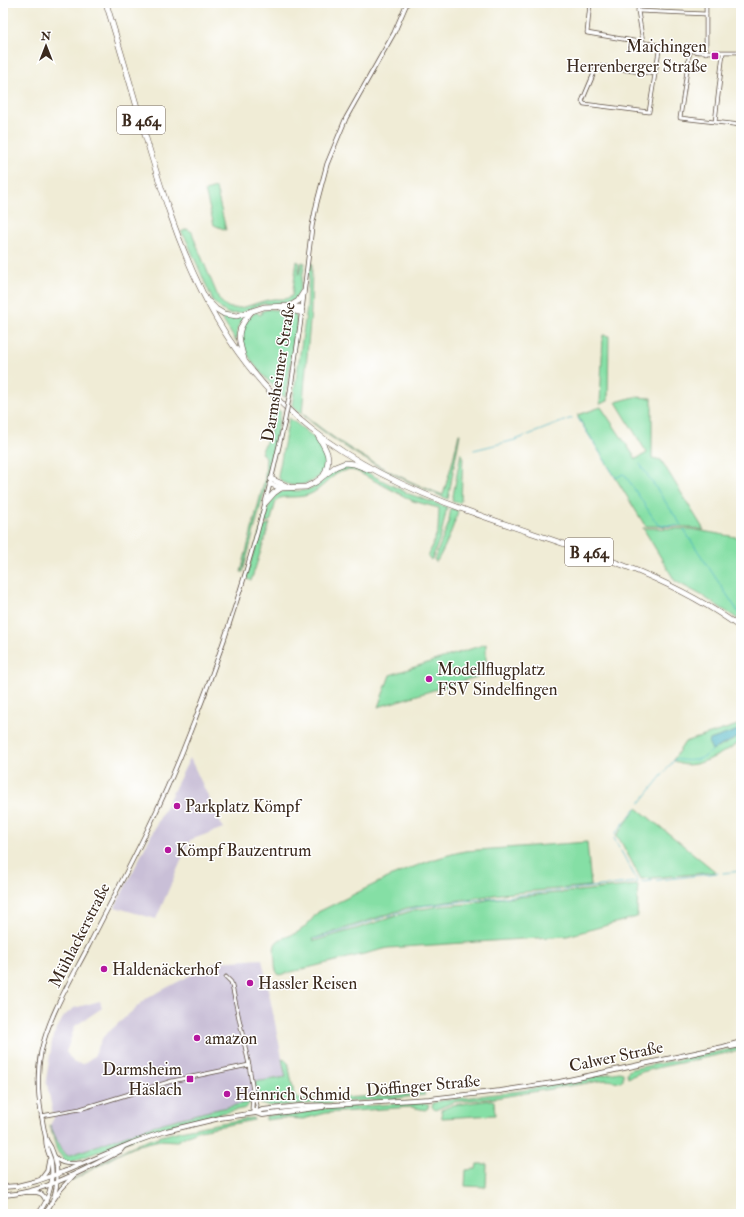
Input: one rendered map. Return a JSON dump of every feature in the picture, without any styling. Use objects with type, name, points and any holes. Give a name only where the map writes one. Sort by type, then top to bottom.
[{"type":"highway","name":"B 464","points":[[106,3],[167,206],[183,249],[205,299],[221,326],[254,374],[274,396],[317,434],[346,454],[375,471],[413,489],[453,505],[599,555],[642,572],[695,598],[741,628]]},
{"type":"highway","points":[[290,306],[304,293]]},
{"type":"highway","points":[[205,299],[224,314],[237,316],[264,307],[290,306],[302,310]]},
{"type":"highway","points":[[280,307],[302,310]]},
{"type":"highway","points":[[245,362],[240,345],[239,333],[243,321],[251,312]]},
{"type":"highway","points":[[317,434],[325,447],[328,456],[327,467],[323,476]]},
{"type":"highway","points":[[271,482],[301,488],[316,482],[335,467],[345,463],[366,470],[375,471]]},
{"type":"highway","points":[[271,482],[281,488]]},
{"type":"highway","points":[[265,503],[281,488],[290,487]]},
{"type":"main road","name":"Calwer Straße","points":[[514,1089],[559,1082],[741,1042]]},
{"type":"main road","name":"Calwer Straße","points":[[723,1047],[741,1045]]},
{"type":"main road","name":"Döffinger Straße","points":[[3,1187],[27,1184],[55,1175],[150,1136],[184,1126],[220,1118],[256,1113],[263,1110],[311,1105],[333,1105],[429,1098],[514,1089]]},
{"type":"main road","name":"Döffinger Straße","points":[[3,1195],[25,1192],[56,1182],[120,1151],[125,1146]]},
{"type":"street","name":"Darmsheimer Straße","points":[[182,752],[213,673],[233,616],[271,482],[290,393],[317,202],[327,164],[346,118],[394,34],[407,3]]},
{"type":"street","points":[[590,3],[587,33],[706,52],[741,52]]},
{"type":"street","points":[[638,3],[643,42]]},
{"type":"street","points":[[706,3],[706,52]]},
{"type":"street","points":[[638,11],[706,14]]},
{"type":"street","points":[[655,74],[597,66],[582,101],[584,104],[649,112],[660,45]]},
{"type":"street","points":[[690,50],[680,118],[741,125]]},
{"type":"street","points":[[715,122],[723,53]]},
{"type":"street","name":"Mühlackerstraße","points":[[56,1182],[52,1157],[45,1143],[46,1139],[41,1116],[38,1087],[42,1046],[56,1008],[151,822],[182,752]]},
{"type":"street","points":[[226,977],[231,982],[232,986],[249,1065],[253,1092],[257,1105],[256,1113]]},
{"type":"street","points":[[41,1116],[80,1109],[172,1081],[249,1065]]},
{"type":"street","points":[[41,1179],[47,1171],[52,1157],[64,1163],[81,1164]]},
{"type":"street","points":[[44,1214],[61,1189],[77,1173]]},
{"type":"street","name":"Mühlackerstraße","points":[[51,1183],[55,1175]]},
{"type":"street","points":[[52,1204],[56,1182]]},
{"type":"street","points":[[38,1214],[46,1202],[51,1183]]},
{"type":"street","points":[[25,1192],[41,1193],[46,1202]]},
{"type":"shaded area","points":[[190,758],[223,828],[190,840],[156,919],[115,907]]},
{"type":"shaded area","points":[[262,959],[286,1077],[255,1082],[259,1101],[176,1119],[152,1126],[68,1157],[61,1150],[50,1125],[54,1118],[46,1080],[53,1036],[64,1016],[74,1008],[100,1001],[102,1008],[75,1026],[66,1052],[74,1063],[83,1064],[94,1056],[103,1037],[147,998],[216,962]]},
{"type":"green space","points":[[216,188],[226,230],[214,225],[205,191]]},
{"type":"green space","points":[[187,229],[192,232],[219,299],[227,307],[242,308],[269,300],[286,299],[292,296],[297,261],[300,263],[298,274],[302,262],[305,263],[299,293],[294,300],[287,303],[262,304],[241,313],[229,314],[222,310],[213,301],[186,239],[181,232]]},
{"type":"green space","points":[[312,263],[311,310],[302,413],[334,438],[369,460],[405,479],[443,495],[460,434],[448,499],[385,470],[346,447],[310,421],[292,405],[307,308],[309,264]]},
{"type":"green space","points":[[269,309],[292,312],[297,319],[297,327],[285,398],[255,365],[242,343],[242,333],[246,322],[256,312],[261,315],[262,311]]},
{"type":"green space","points":[[220,316],[234,318],[245,316],[238,327],[236,341]]},
{"type":"green space","points":[[603,335],[609,336],[608,401],[600,404]]},
{"type":"green space","points":[[634,397],[652,398],[652,458],[661,460],[704,530],[688,527],[646,526],[578,417],[578,415],[601,407],[636,459],[647,453],[616,402]]},
{"type":"green space","points":[[274,407],[281,412],[264,493],[243,572],[241,572],[265,478],[266,457],[261,453],[270,433]]},
{"type":"green space","points":[[289,418],[322,446],[327,460],[325,469],[319,477],[300,485],[291,485],[283,482],[278,476]]},
{"type":"green space","points":[[461,453],[463,455],[461,501],[459,503],[452,501]]},
{"type":"green space","points":[[346,465],[360,469],[409,494],[447,507],[441,535],[432,559],[430,560],[428,557],[438,530],[439,508],[413,501],[356,471],[348,470],[341,472],[330,478],[315,492],[308,495],[280,498],[276,501],[271,520],[266,523],[263,522],[268,508],[278,494],[287,490],[298,491],[312,488],[318,485],[334,471]]},
{"type":"green space","points":[[451,508],[458,511],[452,530],[437,561],[435,561],[434,560],[448,525]]},
{"type":"green space","points":[[270,523],[251,581],[246,578],[261,529]]},
{"type":"green space","points":[[643,528],[691,529],[741,538],[741,621],[701,595],[675,581]]},
{"type":"green space","name":"Modellflugplatz FSV Sindelfingen","points":[[486,644],[486,674],[378,707],[390,675]]},
{"type":"green space","points":[[741,724],[741,729],[710,740],[717,748],[741,736],[741,742],[717,756],[689,765],[681,764],[673,760],[685,742]]},
{"type":"green space","points":[[637,808],[716,872],[641,879],[620,840],[616,836]]},
{"type":"green space","points":[[587,842],[591,886],[501,894],[407,908],[313,939],[314,941],[414,910],[468,904],[496,898],[638,885],[637,917],[567,936],[388,948],[279,975],[277,972],[274,952],[276,943],[279,940],[301,930],[318,912],[408,869],[465,851]]},
{"type":"green space","points":[[741,1047],[741,1050],[661,1067],[642,1072],[628,1078],[627,1073],[632,1069]]},
{"type":"green space","points":[[282,1059],[288,1063],[294,1094],[301,1100],[418,1094],[423,1092],[425,1095],[389,1099],[268,1106],[261,1104],[255,1082],[286,1077]]},
{"type":"green space","points":[[619,1072],[623,1073],[623,1080],[621,1082],[606,1080],[495,1098],[454,1102],[435,1110],[432,1107],[433,1103],[439,1101],[519,1091]]},
{"type":"green space","points":[[491,1100],[494,1101],[495,1115],[442,1118],[441,1110],[453,1105]]},
{"type":"green space","points":[[250,1102],[246,1108],[189,1120],[159,1129],[71,1162],[63,1161],[64,1159],[57,1151],[50,1125],[61,1150],[68,1156],[152,1126]]},
{"type":"green space","points":[[422,1103],[429,1105],[425,1110],[411,1107],[326,1113],[303,1119],[282,1118],[266,1120],[266,1116],[318,1109]]},
{"type":"green space","points":[[251,1118],[254,1120],[200,1130],[177,1141],[160,1140],[139,1145],[119,1154],[69,1182],[128,1148],[157,1137],[188,1129]]},
{"type":"green space","points":[[477,1164],[487,1164],[486,1187],[465,1186],[466,1170],[476,1169]]},
{"type":"water","points":[[741,729],[741,736],[712,750],[709,744],[710,740]]},
{"type":"waterway","points":[[474,450],[515,440],[572,418]]},
{"type":"waterway","points":[[578,418],[616,478],[623,474],[625,475],[658,525],[678,526]]},
{"type":"waterway","points":[[640,464],[681,525]]},
{"type":"waterway","points":[[684,530],[741,616]]},
{"type":"waterway","points":[[640,803],[675,759],[695,760],[709,754],[712,750]]},
{"type":"waterway","points":[[615,834],[636,808]]},
{"type":"waterway","points":[[614,838],[619,848]]},
{"type":"waterway","points":[[314,939],[422,906],[638,882],[621,851]]},
{"type":"waterway","points":[[723,873],[741,871]]},
{"type":"waterway","points":[[641,882],[718,873]]},
{"type":"place","name":"Maichingen Herrenberger Straße","points":[[715,56]]},
{"type":"place","name":"Modellflugplatz FSV Sindelfingen","points":[[429,679]]},
{"type":"place","name":"Parkplatz Kömpf","points":[[177,806]]},
{"type":"place","name":"Kömpf Bauzentrum","points":[[168,850]]},
{"type":"place","name":"Haldenäckerhof","points":[[104,969]]},
{"type":"place","name":"Hassler Reisen","points":[[250,983]]},
{"type":"place","name":"amazon","points":[[197,1038]]},
{"type":"place","name":"Darmsheim Häslach","points":[[190,1079]]},
{"type":"place","name":"Heinrich Schmid","points":[[227,1094]]}]
